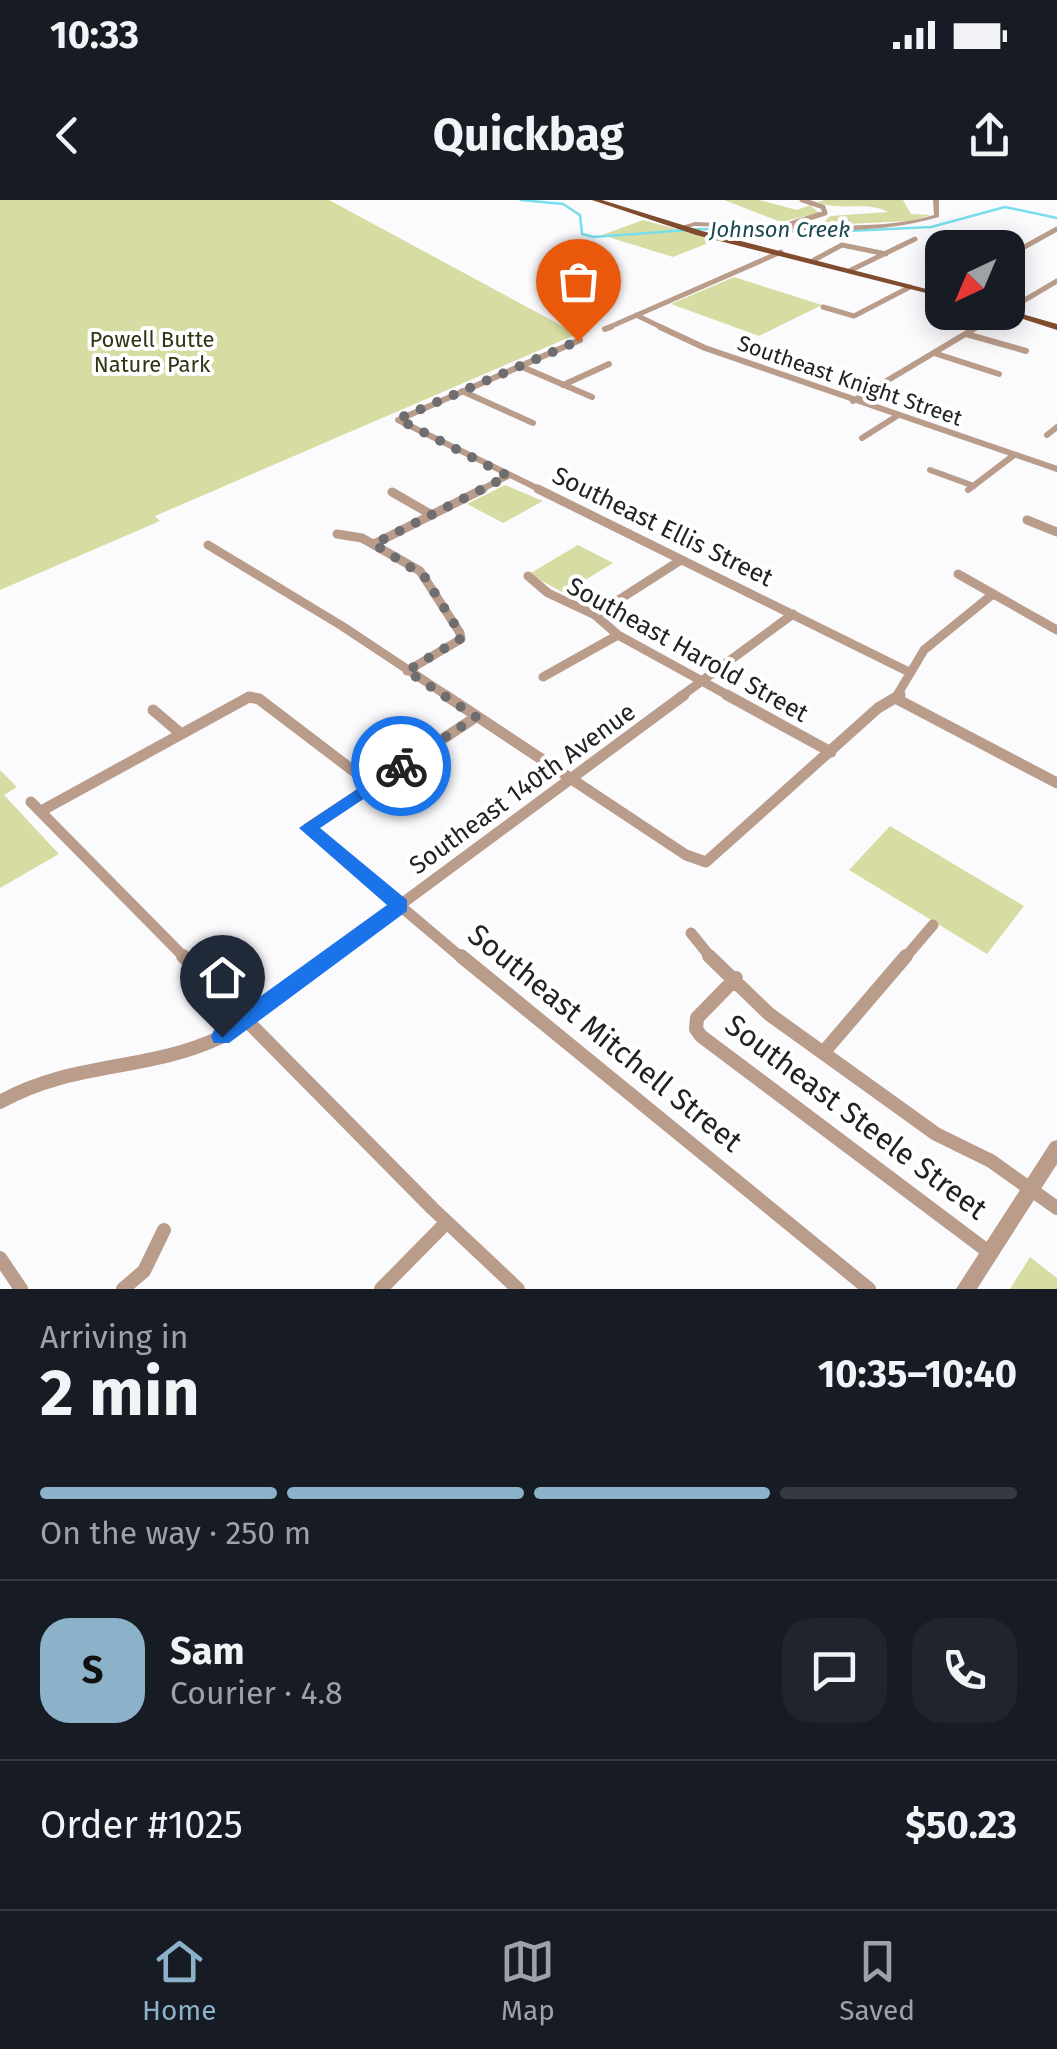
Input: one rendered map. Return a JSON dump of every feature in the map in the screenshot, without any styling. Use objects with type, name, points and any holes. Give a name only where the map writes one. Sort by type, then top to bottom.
[{"type":"main road","points":[[595,200],[707,235],[925,290]]},
{"type":"main road","points":[[656,219],[695,224]]},
{"type":"main road","points":[[1025,318],[1057,327]]},
{"type":"street","points":[[784,226],[817,219],[826,212],[802,200]]},
{"type":"street","points":[[683,228],[695,224],[918,222],[938,216],[936,200]]},
{"type":"street","points":[[1025,247],[1057,229]]},
{"type":"street","points":[[851,270],[915,239]]},
{"type":"street","points":[[814,260],[831,248],[844,245],[886,254]]},
{"type":"street","points":[[604,329],[781,252]]},
{"type":"street","points":[[1025,300],[1057,281]]},
{"type":"street","points":[[822,307],[854,316],[910,287]]},
{"type":"street","name":"Southeast Knight Street","points":[[636,315],[704,348],[1057,469]]},
{"type":"street","points":[[853,401],[973,330]]},
{"type":"street","points":[[966,334],[1026,351]]},
{"type":"street","points":[[462,391],[580,340]]},
{"type":"street","points":[[934,353],[999,374]]},
{"type":"street","points":[[563,384],[608,364]]},
{"type":"street","points":[[520,366],[592,397]]},
{"type":"street","points":[[462,391],[533,424]]},
{"type":"street","name":"Southeast Ellis Street","points":[[462,391],[398,420],[909,672]]},
{"type":"street","points":[[862,438],[897,416]]},
{"type":"street","points":[[1046,435],[1057,427]]},
{"type":"street","points":[[930,470],[971,488],[1014,454]]},
{"type":"street","points":[[374,544],[508,476]]},
{"type":"street","points":[[392,492],[432,514]]},
{"type":"street","points":[[1027,520],[1057,532]]},
{"type":"street","points":[[336,534],[374,544],[424,576],[460,639],[407,671]]},
{"type":"street","points":[[208,546],[342,626],[691,858],[702,861],[714,858],[882,705],[903,691],[909,672],[924,650],[993,594]]},
{"type":"street","points":[[595,614],[681,560]]},
{"type":"street","points":[[958,574],[1057,630]]},
{"type":"street","name":"Southeast Harold Street","points":[[528,576],[548,593],[595,614],[618,634],[830,752]]},
{"type":"street","name":"Southeast 140th Avenue","points":[[0,1102],[56,1076],[172,1057],[202,1047],[246,1019],[793,614]]},
{"type":"street","points":[[542,678],[618,634]]},
{"type":"street","points":[[476,717],[372,785],[259,699],[251,697],[36,806],[518,1289]]},
{"type":"street","points":[[894,698],[1057,783]]},
{"type":"street","points":[[154,710],[180,732]]},
{"type":"street","name":"Southeast Mitchell Street","points":[[372,785],[308,828],[601,1074],[870,1289]]},
{"type":"street","points":[[823,1053],[933,925]]},
{"type":"street","name":"Southeast Steele Street","points":[[691,933],[768,1014],[936,1134],[991,1161],[1057,1208]]},
{"type":"street","name":"Southeast Steele Street","points":[[736,978],[697,1018],[696,1029],[701,1036],[990,1252]]},
{"type":"street","points":[[966,1289],[1057,1148]]},
{"type":"street","points":[[381,1289],[447,1222]]},
{"type":"street","points":[[123,1289],[144,1271],[164,1230]]},
{"type":"street","points":[[0,1258],[21,1289]]},
{"type":"green space","name":"Powell Butte Nature Park","points":[[0,200],[329,200],[577,334],[155,516],[160,521],[0,590]]},
{"type":"green space","points":[[724,200],[759,200],[797,210],[810,205],[819,213],[781,222]]},
{"type":"green space","points":[[903,200],[911,214],[931,215],[910,221],[827,225],[825,221],[830,216],[888,212],[817,202]]},
{"type":"green space","points":[[643,220],[716,240],[673,257],[602,235]]},
{"type":"green space","points":[[734,277],[822,305],[759,336],[671,304]]},
{"type":"green space","points":[[505,485],[543,501],[503,523],[467,504]]},
{"type":"green space","points":[[578,545],[613,563],[564,593],[529,574]]},
{"type":"green space","points":[[0,770],[17,787],[4,795],[59,854],[0,888]]},
{"type":"green space","points":[[890,826],[1024,906],[987,954],[849,870]]},
{"type":"green space","points":[[1030,1257],[1057,1278],[1057,1289],[1010,1289]]},
{"type":"waterway","name":"Johnson Creek","points":[[521,200],[563,204],[580,215],[582,234],[594,237],[701,229],[827,232],[931,227],[1005,207],[1057,218]]},
{"type":"way so far","points":[[401,766],[476,717],[407,671],[460,639],[460,633],[420,571],[374,544],[508,476],[398,419],[578,341]]},
{"type":"route","points":[[222,1037],[400,906],[308,828],[401,766]]}]
